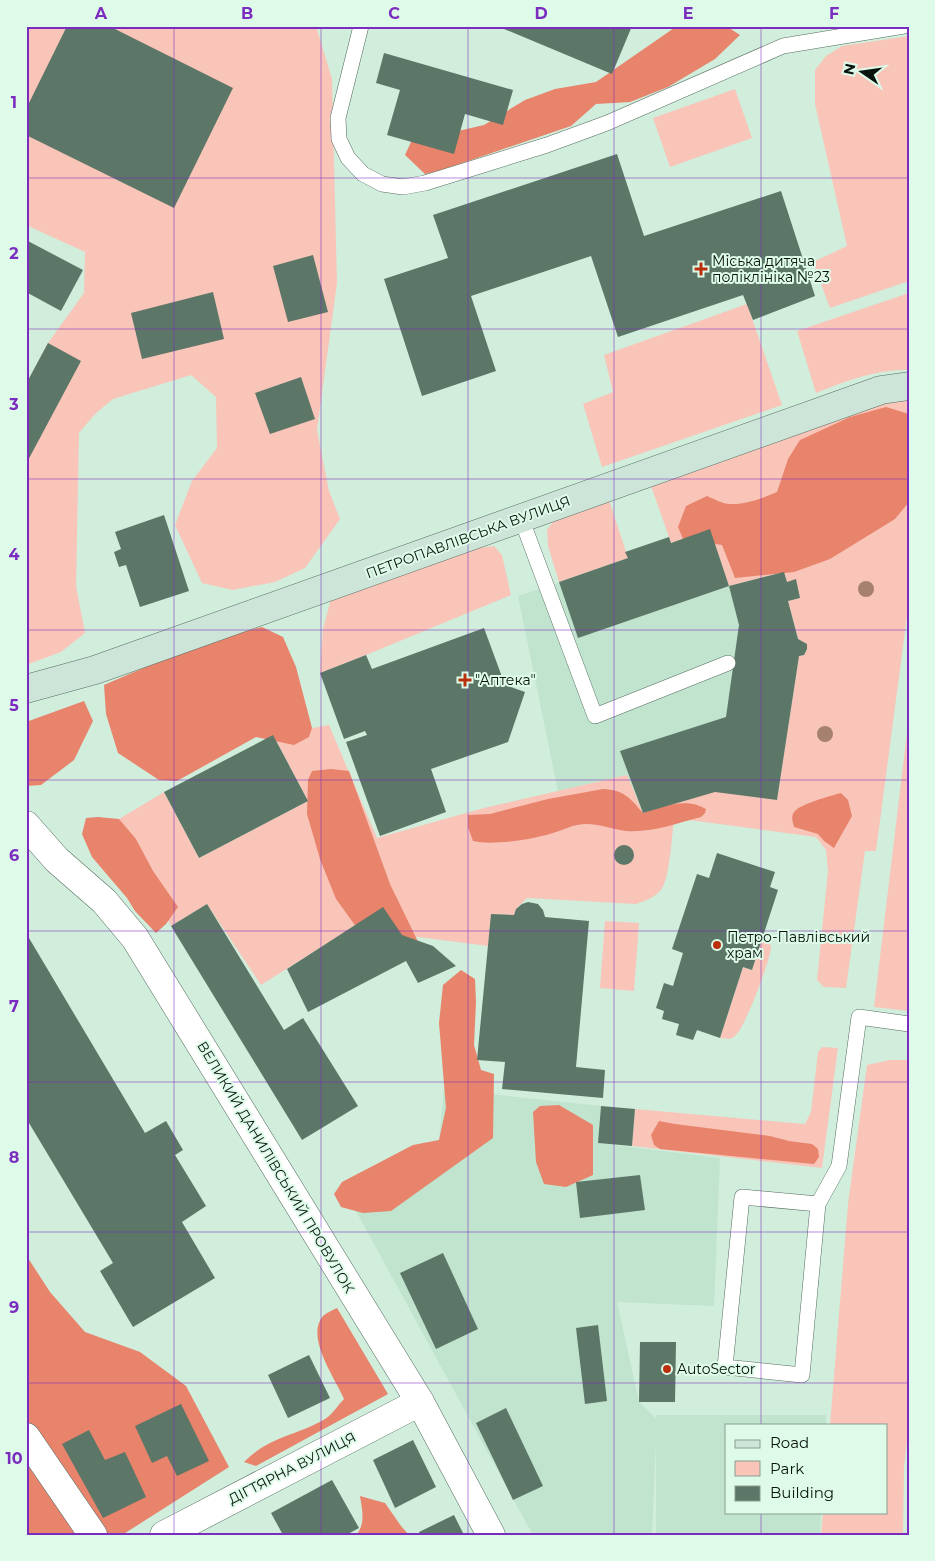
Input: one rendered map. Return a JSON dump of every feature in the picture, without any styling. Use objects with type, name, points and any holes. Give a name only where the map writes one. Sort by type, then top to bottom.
[{"type":"street","name":"ПЕТРОПАВЛІВСЬКА ВУЛИЦЯ","points":[[26,689],[95,670],[881,390],[909,386]]},
{"type":"street","name":"ВЕЛИКИЙ ДАНИЛІВСЬКИЙ ПРОВУЛОК","points":[[26,825],[57,860],[104,901],[135,938],[420,1402],[491,1535]]},
{"type":"street","name":"ДІГТЯРНА ВУЛИЦЯ","points":[[164,1535],[420,1402]]},
{"type":"street","points":[[26,1437],[93,1535]]},
{"type":"lane","points":[[361,26],[338,118],[340,139],[348,158],[363,174],[382,184],[403,187],[425,183],[547,146],[606,123],[783,46],[904,26]]},
{"type":"lane","points":[[521,518],[595,716],[728,663]]},
{"type":"lane","points":[[818,1204],[742,1197],[725,1367],[802,1375],[818,1204],[839,1166],[859,1017],[909,1024]]},
{"type":"shaded area","points":[[677,26],[726,26],[740,35],[715,59],[668,87],[630,102],[596,104],[571,126],[439,171],[425,174],[405,155],[411,142],[484,125],[525,100],[555,89],[596,82]]},
{"type":"shaded area","points":[[886,407],[909,414],[909,502],[895,519],[830,559],[794,572],[735,578],[722,545],[683,539],[678,527],[686,506],[707,496],[724,503],[736,504],[754,501],[777,492],[788,459],[800,440],[850,417]]},
{"type":"shaded area","points":[[799,505],[814,652],[777,800],[643,813],[627,775],[558,791],[518,596]]},
{"type":"shaded area","points":[[262,627],[283,637],[296,667],[312,728],[309,737],[294,745],[256,737],[177,781],[159,780],[118,753],[106,714],[104,685],[202,645]]},
{"type":"shaded area","points":[[84,701],[93,721],[74,760],[41,785],[26,786],[26,722]]},
{"type":"shaded area","points":[[331,769],[349,771],[390,884],[423,952],[360,932],[336,899],[320,859],[307,814],[308,780],[312,771]]},
{"type":"shaded area","points":[[603,789],[616,791],[626,796],[643,813],[667,805],[683,803],[699,805],[706,809],[701,817],[655,829],[626,831],[583,824],[537,837],[492,843],[473,841],[468,827],[468,815],[490,814],[548,799]]},
{"type":"shaded area","points":[[841,793],[848,800],[852,816],[834,848],[818,834],[794,827],[792,819],[798,808],[816,800]]},
{"type":"shaded area","points":[[86,818],[119,819],[136,839],[153,871],[178,907],[166,924],[156,933],[135,911],[127,898],[92,857],[82,834]]},
{"type":"shaded area","points":[[461,970],[475,979],[474,1045],[481,1070],[494,1074],[493,1138],[391,1211],[363,1213],[341,1207],[334,1194],[342,1182],[413,1145],[439,1140],[446,1108],[439,1023],[443,985]]},
{"type":"shaded area","points":[[444,1089],[601,1106],[598,1143],[720,1158],[714,1306],[617,1302],[639,1402],[656,1419],[656,1415],[826,1415],[826,1424],[725,1424],[725,1514],[821,1514],[820,1535],[656,1535],[656,1440],[652,1535],[533,1535],[344,1189],[439,1140]]},
{"type":"shaded area","points":[[559,1105],[593,1125],[593,1175],[566,1187],[544,1184],[536,1162],[533,1112],[540,1106]]},
{"type":"shaded area","points":[[659,1121],[770,1136],[812,1144],[818,1149],[819,1157],[814,1164],[660,1149],[654,1145],[651,1135]]},
{"type":"shaded area","points":[[26,1255],[50,1292],[85,1332],[140,1352],[186,1386],[229,1467],[122,1535],[26,1535]]},
{"type":"shaded area","points":[[337,1308],[388,1394],[256,1466],[244,1462],[273,1441],[325,1419],[344,1399],[323,1358],[317,1335],[318,1325],[323,1316]]},
{"type":"shaded area","points":[[360,1496],[385,1503],[409,1535],[356,1535],[362,1521]]},
{"type":"green space","points":[[26,26],[316,26],[332,79],[337,283],[317,430],[329,491],[340,519],[305,568],[275,582],[233,590],[202,583],[175,525],[192,481],[217,448],[216,397],[191,375],[113,399],[95,414],[79,433],[76,586],[85,633],[61,652],[26,665],[26,384],[48,343],[84,293],[85,252],[26,225]]},
{"type":"green space","points":[[909,36],[909,281],[830,308],[813,262],[847,246],[815,104],[815,70],[826,56],[842,46]]},
{"type":"green space","points":[[735,89],[752,138],[670,167],[653,118]]},
{"type":"green space","points":[[909,293],[909,370],[885,371],[850,380],[816,393],[797,331]]},
{"type":"green space","points":[[747,304],[782,405],[602,467],[583,404],[613,392],[604,355]]},
{"type":"green space","points":[[909,397],[909,601],[876,851],[865,851],[846,988],[824,987],[817,980],[828,871],[826,850],[816,837],[674,818],[666,878],[660,891],[655,896],[636,904],[527,898],[516,909],[514,915],[491,914],[488,946],[402,935],[383,908],[261,985],[207,904],[171,926],[119,819],[164,792],[199,858],[308,801],[273,735],[329,725],[377,838],[484,808],[627,775],[643,813],[725,786],[777,800],[799,656],[804,655],[807,649],[807,644],[798,639],[788,601],[800,598],[796,580],[787,582],[784,572],[729,586],[710,530],[671,543],[651,486],[882,398]]},
{"type":"green space","points":[[608,497],[628,558],[559,582],[548,546],[547,530],[558,515]]},
{"type":"green space","points":[[494,546],[502,555],[511,595],[320,673],[323,629],[331,599],[478,548]]},
{"type":"green space","points":[[909,716],[909,1011],[874,1007]]},
{"type":"green space","points":[[605,921],[639,923],[634,991],[600,988]]},
{"type":"green space","points":[[761,941],[771,945],[753,1002],[743,1025],[736,1034],[731,1039],[720,1038],[743,967],[752,970]]},
{"type":"green space","points":[[822,1047],[838,1048],[822,1168],[632,1146],[635,1109],[805,1124],[811,1112],[818,1052]]},
{"type":"green space","points":[[889,1060],[909,1060],[909,1425],[904,1467],[903,1535],[821,1535],[823,1514],[888,1514],[888,1424],[830,1424],[848,1204],[867,1065]]},
{"type":"building","points":[[67,26],[109,26],[233,88],[174,208],[26,135],[26,109]]},
{"type":"building","points":[[497,26],[632,26],[612,74]]},
{"type":"building","points":[[384,53],[513,90],[503,125],[465,114],[454,154],[387,135],[400,90],[376,83]]},
{"type":"building","name":"Міська дитяча поліклініка №23","points":[[617,154],[644,236],[781,191],[815,296],[753,320],[743,295],[618,337],[591,256],[471,296],[496,371],[422,396],[384,279],[448,258],[433,215]]},
{"type":"building","points":[[26,240],[83,270],[61,311],[26,292]]},
{"type":"building","points":[[313,255],[328,312],[288,322],[273,266]]},
{"type":"building","points":[[213,292],[224,339],[142,359],[131,313]]},
{"type":"building","points":[[48,343],[81,361],[26,464],[26,384]]},
{"type":"building","points":[[301,377],[315,419],[270,434],[255,393]]},
{"type":"building","points":[[164,515],[189,591],[140,607],[126,565],[119,567],[114,552],[121,549],[115,532]]},
{"type":"building","points":[[710,529],[729,586],[578,638],[559,582],[628,558],[625,552],[669,537],[671,543]]},
{"type":"building","points":[[784,572],[787,582],[796,579],[800,598],[788,601],[798,639],[807,644],[807,649],[804,655],[799,656],[777,800],[715,792],[643,813],[620,751],[726,717],[739,625],[729,586]]},
{"type":"building","points":[[484,628],[505,685],[525,692],[508,742],[431,769],[446,812],[380,836],[346,742],[367,735],[365,731],[344,739],[320,673],[366,655],[372,669]]},
{"type":"building","points":[[273,735],[308,801],[199,858],[164,792]]},
{"type":"building","points":[[624,845],[631,848],[634,855],[631,862],[624,865],[617,862],[614,855],[617,848]]},
{"type":"building","name":"Петро-Павлівський храм","points":[[717,853],[775,872],[770,887],[778,890],[752,970],[743,967],[720,1038],[697,1030],[693,1040],[676,1035],[679,1024],[662,1019],[664,1011],[656,1008],[664,983],[673,986],[683,953],[672,949],[697,874],[709,878]]},
{"type":"building","points":[[528,902],[538,904],[543,910],[545,917],[589,921],[576,1067],[605,1070],[603,1098],[502,1089],[505,1062],[477,1060],[491,914],[514,915],[516,909]]},
{"type":"building","points":[[207,904],[284,1030],[303,1018],[358,1106],[302,1140],[171,926]]},
{"type":"building","points":[[383,907],[402,935],[433,946],[456,966],[418,983],[406,961],[308,1012],[287,969]]},
{"type":"building","points":[[26,933],[145,1133],[166,1121],[183,1150],[175,1155],[206,1206],[182,1222],[215,1278],[133,1327],[100,1271],[113,1263],[26,1118]]},
{"type":"building","points":[[601,1106],[635,1109],[632,1146],[598,1143]]},
{"type":"building","points":[[640,1175],[645,1210],[580,1218],[576,1182]]},
{"type":"building","points":[[443,1253],[478,1329],[436,1349],[400,1273]]},
{"type":"building","points":[[598,1325],[607,1401],[585,1404],[576,1328]]},
{"type":"building","points":[[640,1342],[676,1342],[675,1402],[639,1402]]},
{"type":"building","points":[[309,1355],[330,1398],[288,1418],[268,1375]]},
{"type":"building","points":[[181,1404],[209,1461],[177,1476],[167,1456],[152,1463],[135,1426]]},
{"type":"building","points":[[506,1408],[543,1486],[513,1500],[476,1423]]},
{"type":"building","points":[[89,1430],[105,1460],[125,1452],[146,1497],[103,1518],[62,1444]]},
{"type":"building","points":[[413,1440],[436,1487],[395,1508],[373,1460]]},
{"type":"building","points":[[332,1480],[359,1528],[346,1535],[283,1535],[271,1513]]},
{"type":"building","points":[[454,1515],[464,1535],[420,1535],[419,1532]]},
{"type":"place","name":"Міська дитяча поліклініка №23","points":[[701,269]]},
{"type":"place","name":"\"Аптека\"","points":[[465,680]]},
{"type":"place","name":"Петро-Павлівський храм","points":[[717,945]]},
{"type":"place","name":"AutoSector","points":[[667,1369]]}]
